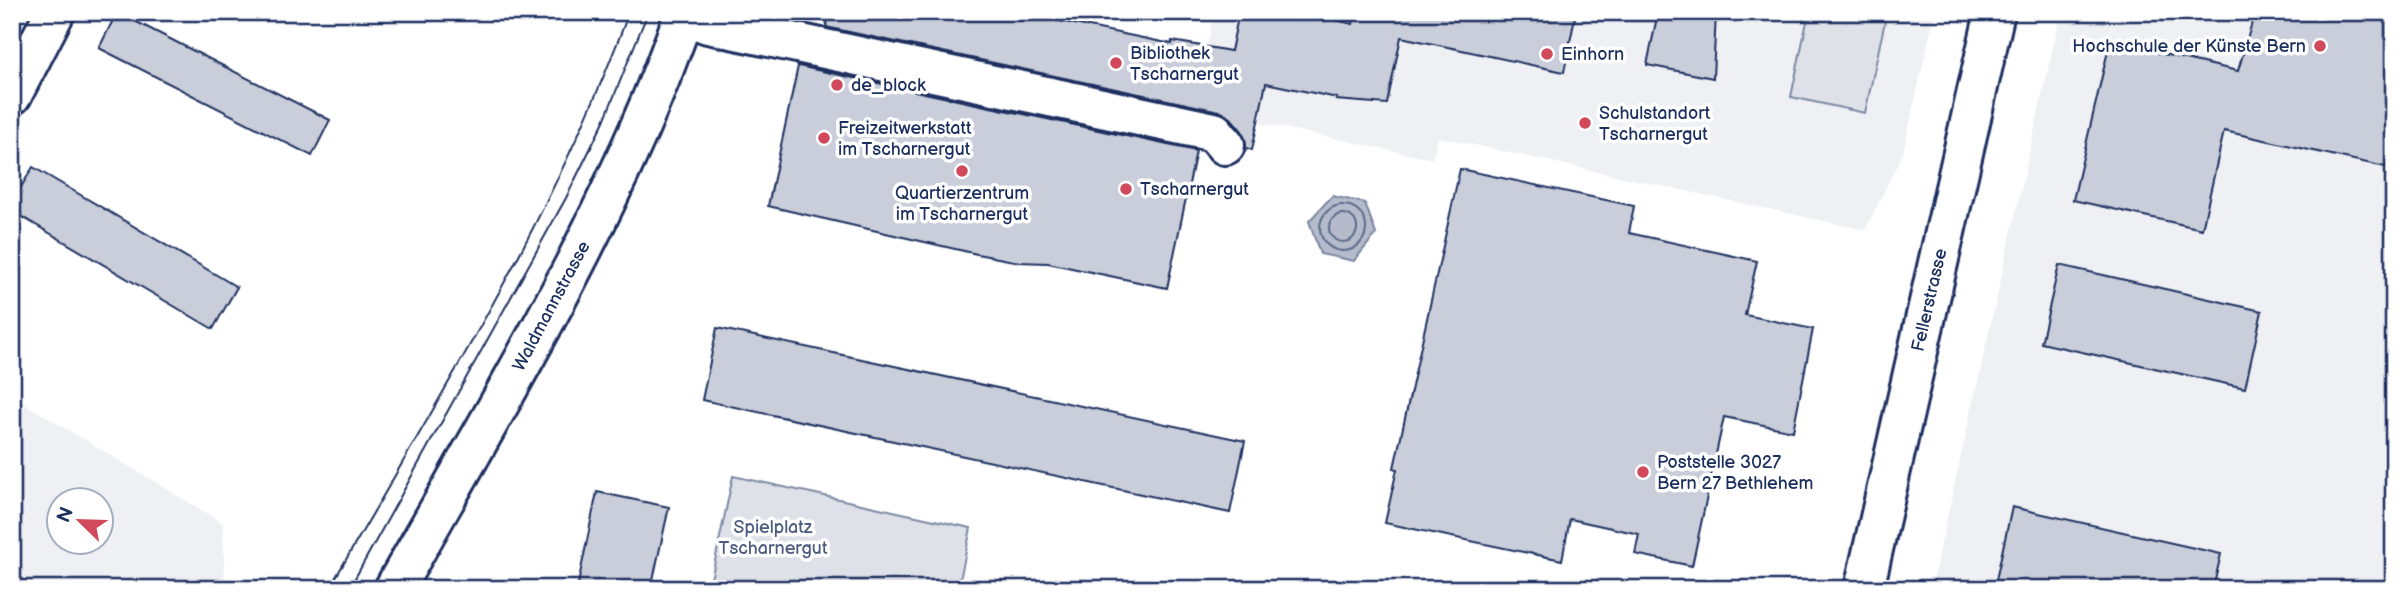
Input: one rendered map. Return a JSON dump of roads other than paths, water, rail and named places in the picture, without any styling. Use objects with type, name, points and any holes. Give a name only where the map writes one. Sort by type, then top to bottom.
[{"type":"street","points":[[12,95],[55,12]]},
{"type":"street","name":"Fellerstrasse","points":[[1864,589],[1995,12]]},
{"type":"street","points":[[685,14],[708,24],[1214,132],[1225,145]]},
{"type":"street","name":"Waldmannstrasse","points":[[394,589],[579,256],[613,188],[685,14]]},
{"type":"water","points":[[1332,196],[1365,203],[1376,234],[1354,261],[1320,254],[1309,221]]},
{"type":"tram line","points":[[329,589],[452,378],[530,235],[599,88],[629,12]]},
{"type":"tram line","points":[[349,589],[566,198],[604,121],[648,12]]},
{"type":"place","name":"Hochschule der Künste Bern","points":[[2320,46]]},
{"type":"place","name":"Einhorn","points":[[1547,54]]},
{"type":"place","name":"Bibliothek Tscharnergut","points":[[1116,63]]},
{"type":"place","name":"de_block","points":[[837,85]]},
{"type":"place","name":"Schulstandort Tscharnergut","points":[[1585,123]]},
{"type":"place","name":"Freizeitwerkstatt im Tscharnergut","points":[[824,138]]},
{"type":"place","name":"Quartierzentrum im Tscharnergut","points":[[962,171]]},
{"type":"place","name":"Tscharnergut","points":[[1126,189]]},
{"type":"place","name":"Poststelle 3027 Bern 27 Bethlehem","points":[[1643,472]]},
{"type":"park label","name":"Spielplatz Tscharnergut","points":[[773,537]]}]
